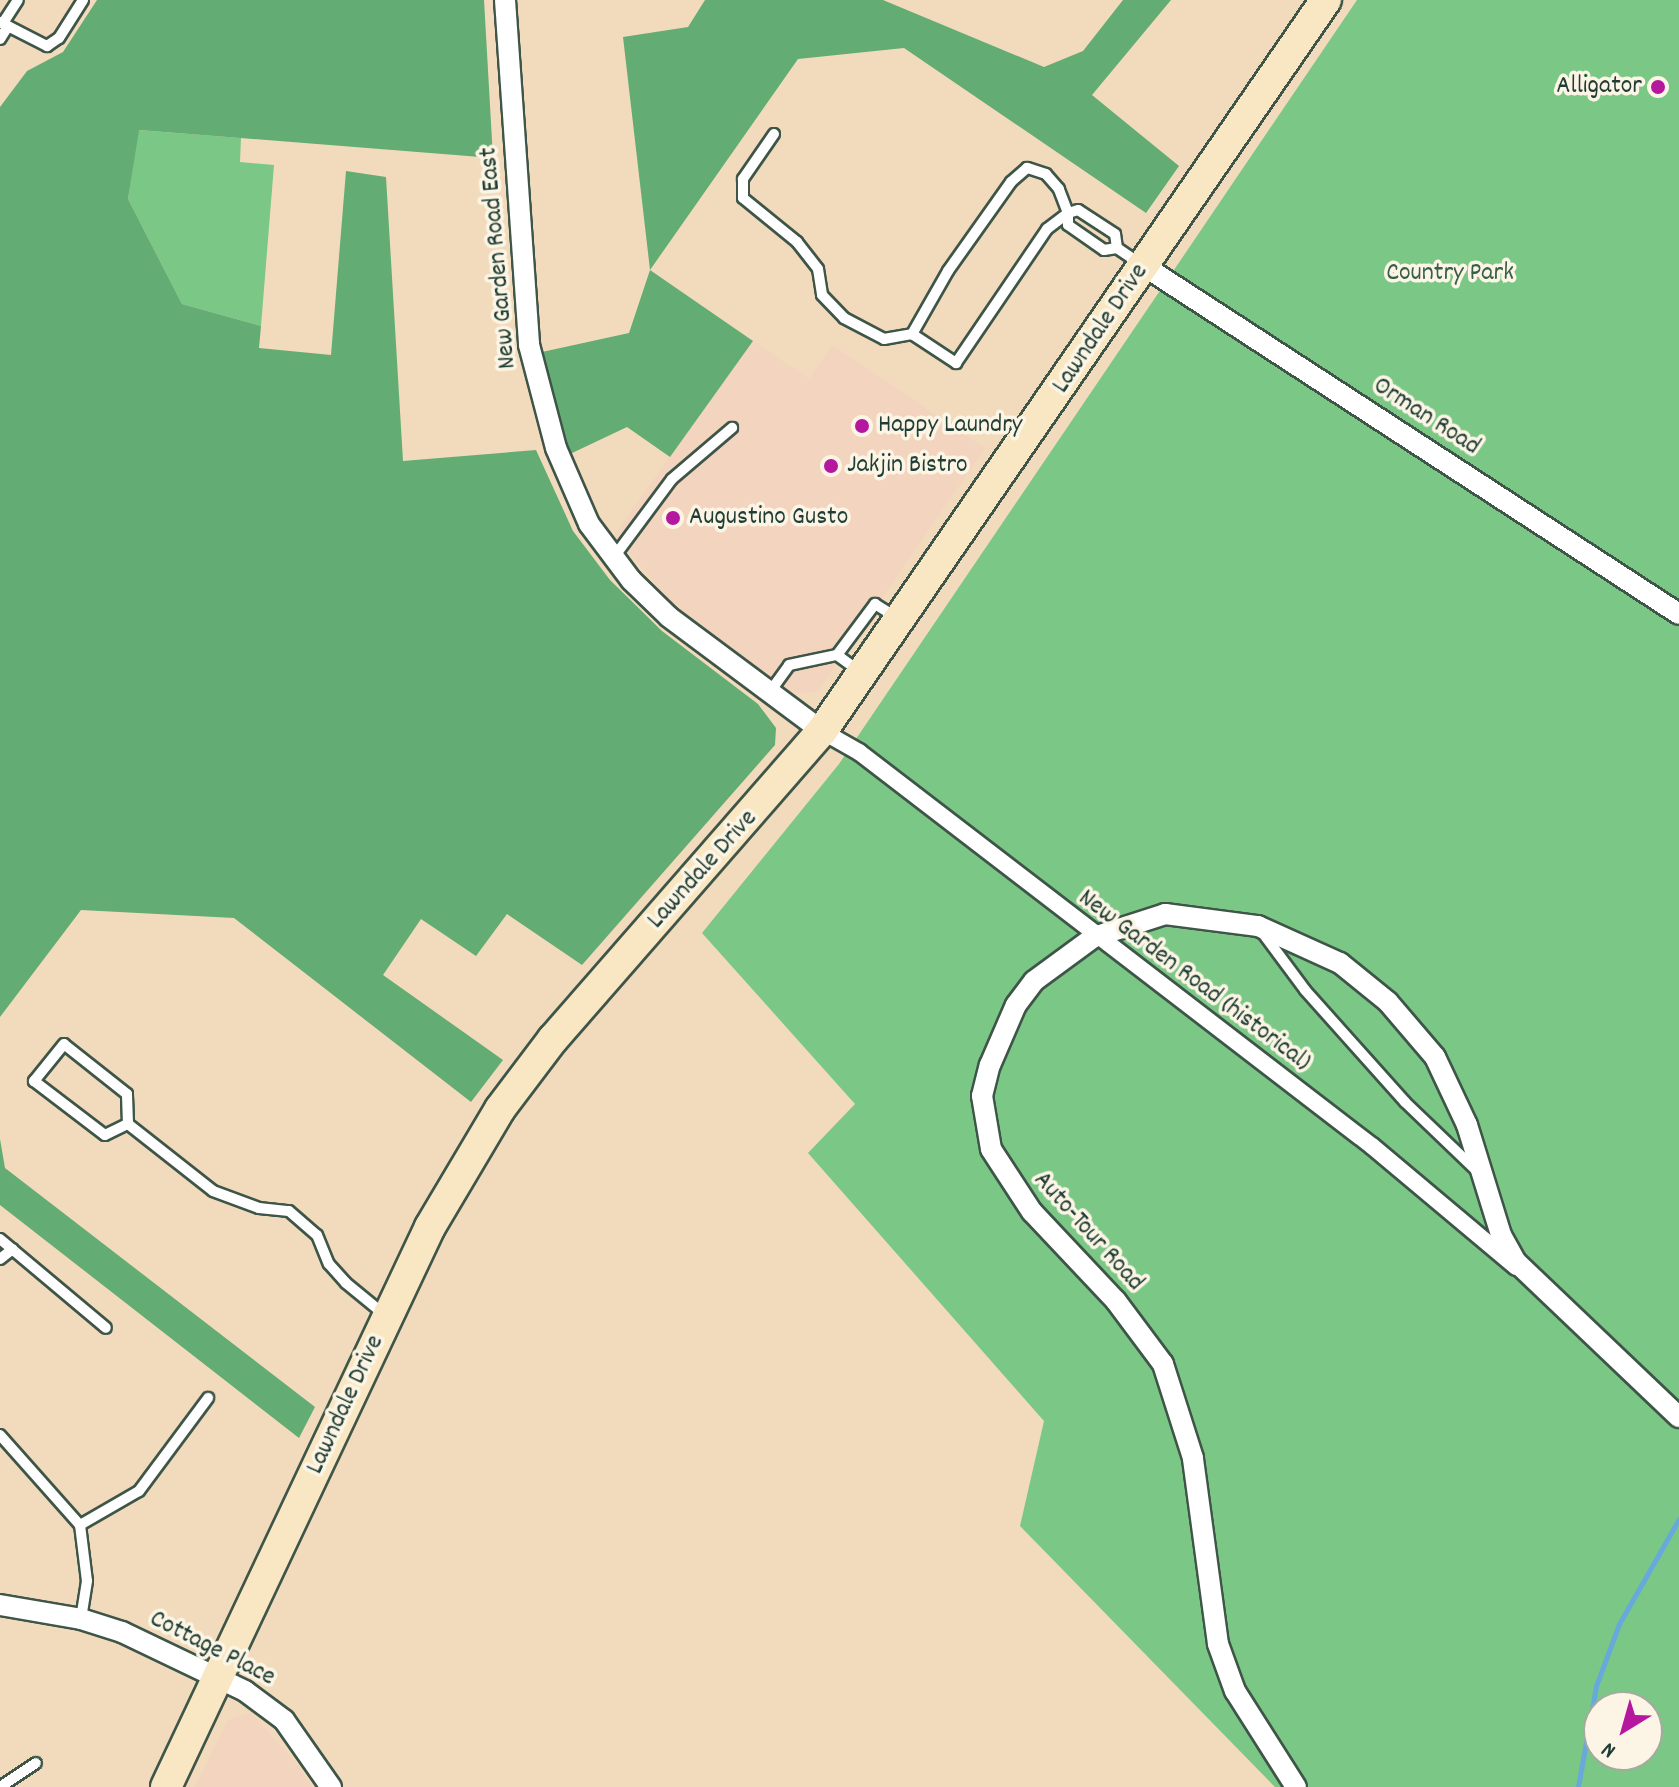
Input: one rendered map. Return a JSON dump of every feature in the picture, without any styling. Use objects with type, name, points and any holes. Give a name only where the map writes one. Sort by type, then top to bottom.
[{"type":"main road","name":"Lawndale Drive","points":[[166,1787],[387,1316],[450,1189],[526,1072],[822,731],[902,620],[1326,0]]},
{"type":"street","name":"New Garden Road East","points":[[505,0],[529,345],[556,448],[589,524],[614,557],[669,617],[822,731]]},
{"type":"street","name":"Orman Road","points":[[1144,266],[1679,614]]},
{"type":"street","name":"New Garden Road (historical)","points":[[822,731],[859,752],[1094,937],[1372,1146],[1530,1279]]},
{"type":"street","name":"Auto-Tour Road","points":[[1296,1787],[1235,1691],[1218,1644],[1193,1458],[1163,1364],[1116,1301],[1006,1179],[983,1120],[990,1065],[1016,1005],[1054,963],[1094,937],[1165,914],[1258,926],[1340,963],[1388,1002],[1435,1057],[1485,1179],[1501,1235],[1530,1279],[1679,1417]]},
{"type":"street","name":"Cottage Place","points":[[0,1605],[81,1619],[219,1678],[284,1720],[331,1787]]},
{"type":"lane","points":[[0,39],[3,23],[18,0]]},
{"type":"lane","points":[[3,23],[47,46],[59,38],[83,0]]},
{"type":"lane","points":[[774,134],[743,179],[743,198],[797,242],[818,269],[822,295],[844,318],[884,339],[912,334],[956,363],[1047,229],[1068,213],[1078,210],[1115,234],[1117,248]]},
{"type":"lane","points":[[912,334],[948,271],[1011,182],[1027,168],[1046,174],[1059,189],[1068,213],[1068,225],[1104,250],[1117,248],[1144,266]]},
{"type":"lane","points":[[614,557],[672,479],[732,428]]},
{"type":"lane","points":[[769,693],[789,665],[837,655],[875,604],[902,620]]},
{"type":"lane","points":[[837,655],[863,675]]},
{"type":"lane","points":[[1258,926],[1305,990],[1405,1102],[1485,1179]]},
{"type":"lane","points":[[128,1124],[105,1135],[34,1081],[64,1044],[127,1094],[128,1124],[213,1191],[259,1208],[289,1211],[317,1235],[329,1264],[346,1283],[387,1316]]},
{"type":"lane","points":[[0,1239],[106,1328]]},
{"type":"lane","points":[[0,1259],[13,1249]]},
{"type":"lane","points":[[80,1525],[139,1491],[208,1398]]},
{"type":"lane","points":[[3,1441],[80,1525],[87,1581],[81,1619]]},
{"type":"lane","points":[[0,1787],[36,1763]]},
{"type":"shaded area","points":[[753,341],[809,379],[832,345],[985,448],[818,691],[802,694],[785,690],[668,599],[614,535]]},
{"type":"shaded area","points":[[251,1713],[298,1765],[312,1787],[195,1787],[228,1720]]},
{"type":"green space","points":[[97,0],[484,0],[493,158],[139,130],[128,199],[182,304],[261,326],[259,348],[331,355],[346,171],[386,177],[403,461],[536,450],[573,531],[610,580],[662,631],[758,704],[776,728],[775,745],[582,965],[507,914],[476,956],[421,919],[383,975],[503,1060],[471,1102],[234,918],[81,910],[0,1017],[0,107],[27,71],[63,52]]},
{"type":"green space","points":[[705,0],[883,0],[1044,67],[1083,51],[1123,0],[1171,0],[1092,95],[1179,166],[1146,213],[904,48],[798,59],[650,270],[623,37],[688,27]]},
{"type":"green space","name":"Country Park","points":[[1357,0],[1679,0],[1679,1787],[1275,1787],[1020,1526],[1044,1421],[808,1153],[855,1104],[702,933],[839,764]]},
{"type":"green space","points":[[138,130],[241,138],[240,162],[274,165],[261,326],[182,304],[128,199]]},
{"type":"green space","points":[[650,270],[753,341],[670,457],[627,427],[570,454],[542,352],[629,333]]},
{"type":"green space","points":[[0,1139],[5,1168],[315,1407],[299,1438],[0,1205]]},
{"type":"waterway","points":[[1578,1787],[1596,1686],[1619,1624],[1679,1519]]},
{"type":"place","name":"Alligator","points":[[1658,87]]},
{"type":"place","name":"Happy Laundry","points":[[862,426]]},
{"type":"place","name":"Jakjin Bistro","points":[[831,466]]},
{"type":"place","name":"Augustino Gusto","points":[[673,518]]}]
